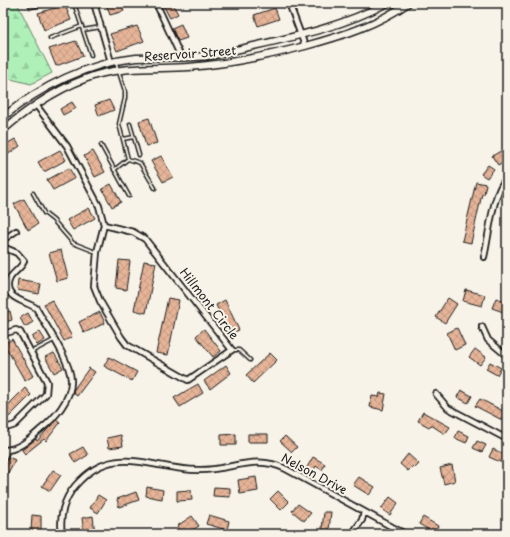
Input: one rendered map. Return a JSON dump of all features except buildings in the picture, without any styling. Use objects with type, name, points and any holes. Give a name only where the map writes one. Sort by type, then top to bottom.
[{"type":"main road","name":"Reservoir Street","points":[[3,116],[50,85],[83,70],[136,58],[206,57],[300,35],[355,19],[387,3]]},
{"type":"main road","name":"Reservoir Street","points":[[3,130],[36,105],[82,80],[118,71],[219,64],[273,54],[305,46],[369,26],[408,3]]},
{"type":"street","points":[[94,3],[114,62]]},
{"type":"street","points":[[156,3],[182,58]]},
{"type":"street","points":[[289,3],[305,46]]},
{"type":"street","name":"Hillmont Circle","points":[[36,105],[67,146],[99,206],[104,225],[97,252],[94,286],[121,337],[127,344],[188,380],[232,350],[145,239],[133,232],[104,225]]},
{"type":"street","points":[[484,257],[496,199],[501,186],[507,178]]},
{"type":"street","points":[[3,240],[16,231]]},
{"type":"street","points":[[3,247],[17,253],[24,261],[22,267],[10,278],[7,287],[11,295],[16,300],[30,303],[36,308],[67,365],[71,380],[68,396],[59,411],[44,427],[25,443],[5,450],[3,459]]},
{"type":"street","points":[[482,327],[488,340],[507,356]]},
{"type":"street","points":[[3,334],[16,330],[20,332],[47,382],[46,394],[15,425],[3,429]]},
{"type":"street","points":[[436,394],[448,408],[507,439]]},
{"type":"street","name":"Nelson Drive","points":[[62,534],[62,511],[73,488],[92,471],[107,464],[121,461],[141,461],[174,468],[195,470],[220,469],[250,462],[267,462],[286,469],[405,534]]},
{"type":"street","points":[[352,534],[362,520],[364,512]]},
{"type":"lane","points":[[29,3],[31,7],[48,3]]},
{"type":"lane","points":[[74,3],[91,55]]},
{"type":"lane","points":[[50,38],[82,26]]},
{"type":"lane","points":[[83,30],[102,27]]},
{"type":"lane","points":[[114,62],[125,96],[120,121],[128,159]]},
{"type":"lane","points":[[130,124],[139,155]]},
{"type":"lane","points":[[123,139],[134,137]]},
{"type":"lane","points":[[101,145],[129,196]]},
{"type":"lane","points":[[114,170],[128,159]]},
{"type":"lane","points":[[128,159],[140,163],[155,188]]},
{"type":"lane","points":[[33,193],[44,213],[53,220],[73,243],[97,252]]},
{"type":"lane","points":[[31,352],[54,340]]},
{"type":"lane","points":[[232,350],[239,350],[250,360]]},
{"type":"green space","points":[[3,3],[17,3],[52,73],[31,84],[3,77]]}]
